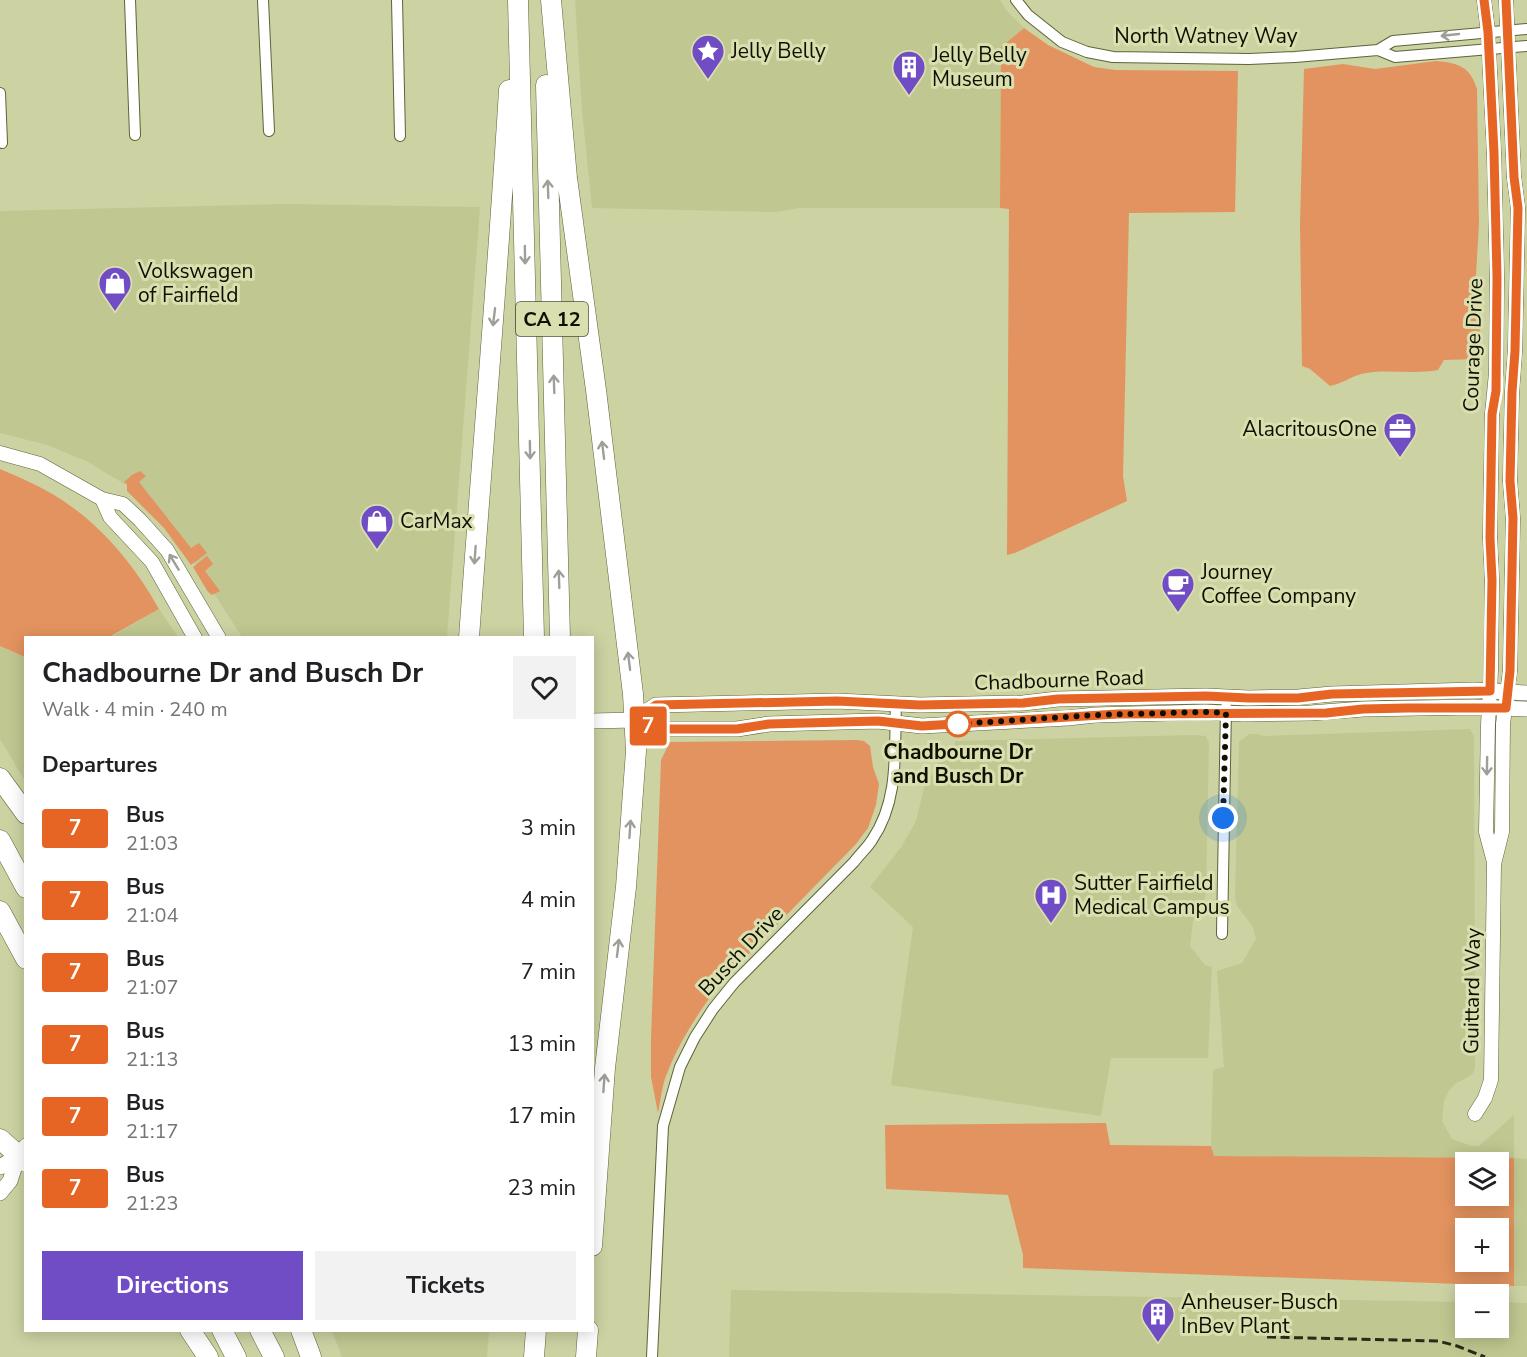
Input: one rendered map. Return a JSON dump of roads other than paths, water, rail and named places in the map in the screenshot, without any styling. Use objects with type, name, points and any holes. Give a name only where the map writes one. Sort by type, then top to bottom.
[{"type":"highway","name":"CA 12","points":[[543,0],[560,636]]},
{"type":"highway","points":[[551,0],[566,168],[633,693],[636,751],[627,876],[605,1068],[594,1219]]},
{"type":"highway","name":"CA 12","points":[[518,4],[534,636]]},
{"type":"highway","points":[[469,636],[489,350],[497,287],[511,62],[518,4]]},
{"type":"highway","points":[[0,778],[24,811]]},
{"type":"highway","points":[[0,840],[24,884]]},
{"type":"highway","points":[[0,911],[24,955]]},
{"type":"highway","points":[[0,1139],[23,1155]]},
{"type":"highway","points":[[191,1332],[208,1357]]},
{"type":"highway","points":[[223,1332],[237,1357]]},
{"type":"highway","points":[[261,1332],[274,1357]]},
{"type":"highway","points":[[302,1332],[312,1357]]},
{"type":"highway","points":[[522,1357],[523,1332]]},
{"type":"highway","points":[[534,1357],[536,1332]]},
{"type":"highway","points":[[576,1332],[576,1357]]},
{"type":"highway","points":[[586,1357],[588,1332]]},
{"type":"main road","name":"Chadbourne Road","points":[[634,720],[656,705],[837,701],[920,705],[1023,703],[1080,698],[1206,696],[1298,698],[1332,694],[1490,691],[1527,693]]},
{"type":"main road","name":"Chadbourne Road","points":[[594,721],[634,720],[657,729],[737,729],[769,724],[878,721],[922,726],[1095,715],[1205,712],[1326,713],[1363,709],[1527,709]]},
{"type":"main road","points":[[0,1167],[23,1155]]},
{"type":"main road","points":[[0,1193],[10,1181],[23,1155]]},
{"type":"street","points":[[130,0],[135,135]]},
{"type":"street","points":[[263,0],[269,131]]},
{"type":"street","points":[[397,0],[400,136]]},
{"type":"street","name":"North Watney Way","points":[[1016,0],[1028,15],[1062,42],[1087,52],[1113,57],[1249,59],[1295,57],[1378,50],[1393,41],[1527,29]]},
{"type":"street","name":"Courage Drive","points":[[1484,0],[1488,32],[1494,153],[1497,277],[1496,391],[1492,414],[1490,691]]},
{"type":"street","name":"Courage Drive","points":[[1506,0],[1514,177],[1518,208],[1510,481],[1512,549],[1510,671],[1506,708]]},
{"type":"street","name":"North Watney Way","points":[[1378,50],[1395,57],[1527,46]]},
{"type":"street","points":[[0,93],[2,143]]},
{"type":"street","points":[[0,453],[40,464],[102,498],[123,504],[167,550],[218,636]]},
{"type":"street","points":[[102,498],[110,517],[152,562],[194,636]]},
{"type":"street","name":"Guittard Way","points":[[1490,691],[1486,832],[1494,864]]},
{"type":"street","points":[[1222,934],[1227,698]]},
{"type":"street","name":"Busch Drive","points":[[652,1357],[663,1126],[680,1067],[713,1009],[734,983],[873,840],[886,815],[893,791],[896,704]]},
{"type":"street","name":"Guittard Way","points":[[1475,1114],[1485,1098],[1491,1080],[1494,864],[1502,832],[1503,724],[1506,708]]},
{"type":"railway","points":[[1267,1337],[1438,1341],[1485,1357]]},
{"type":"place","name":"Jelly Belly","points":[[708,80]]},
{"type":"place","name":"Jelly Belly Museum","points":[[909,96]]},
{"type":"place","name":"Volkswagen of Fairfield","points":[[115,312]]},
{"type":"place","name":"AlacritousOne","points":[[1400,458]]},
{"type":"place","name":"CarMax","points":[[377,550]]},
{"type":"place","name":"Journey Coffee Company","points":[[1178,613]]},
{"type":"place","name":"Chadbourne Dr and Busch Dr","points":[[958,724]]},
{"type":"place","name":"Sutter Fairfield Medical Campus","points":[[1051,924]]},
{"type":"place","name":"Anheuser-Busch InBev Plant","points":[[1158,1343]]}]
